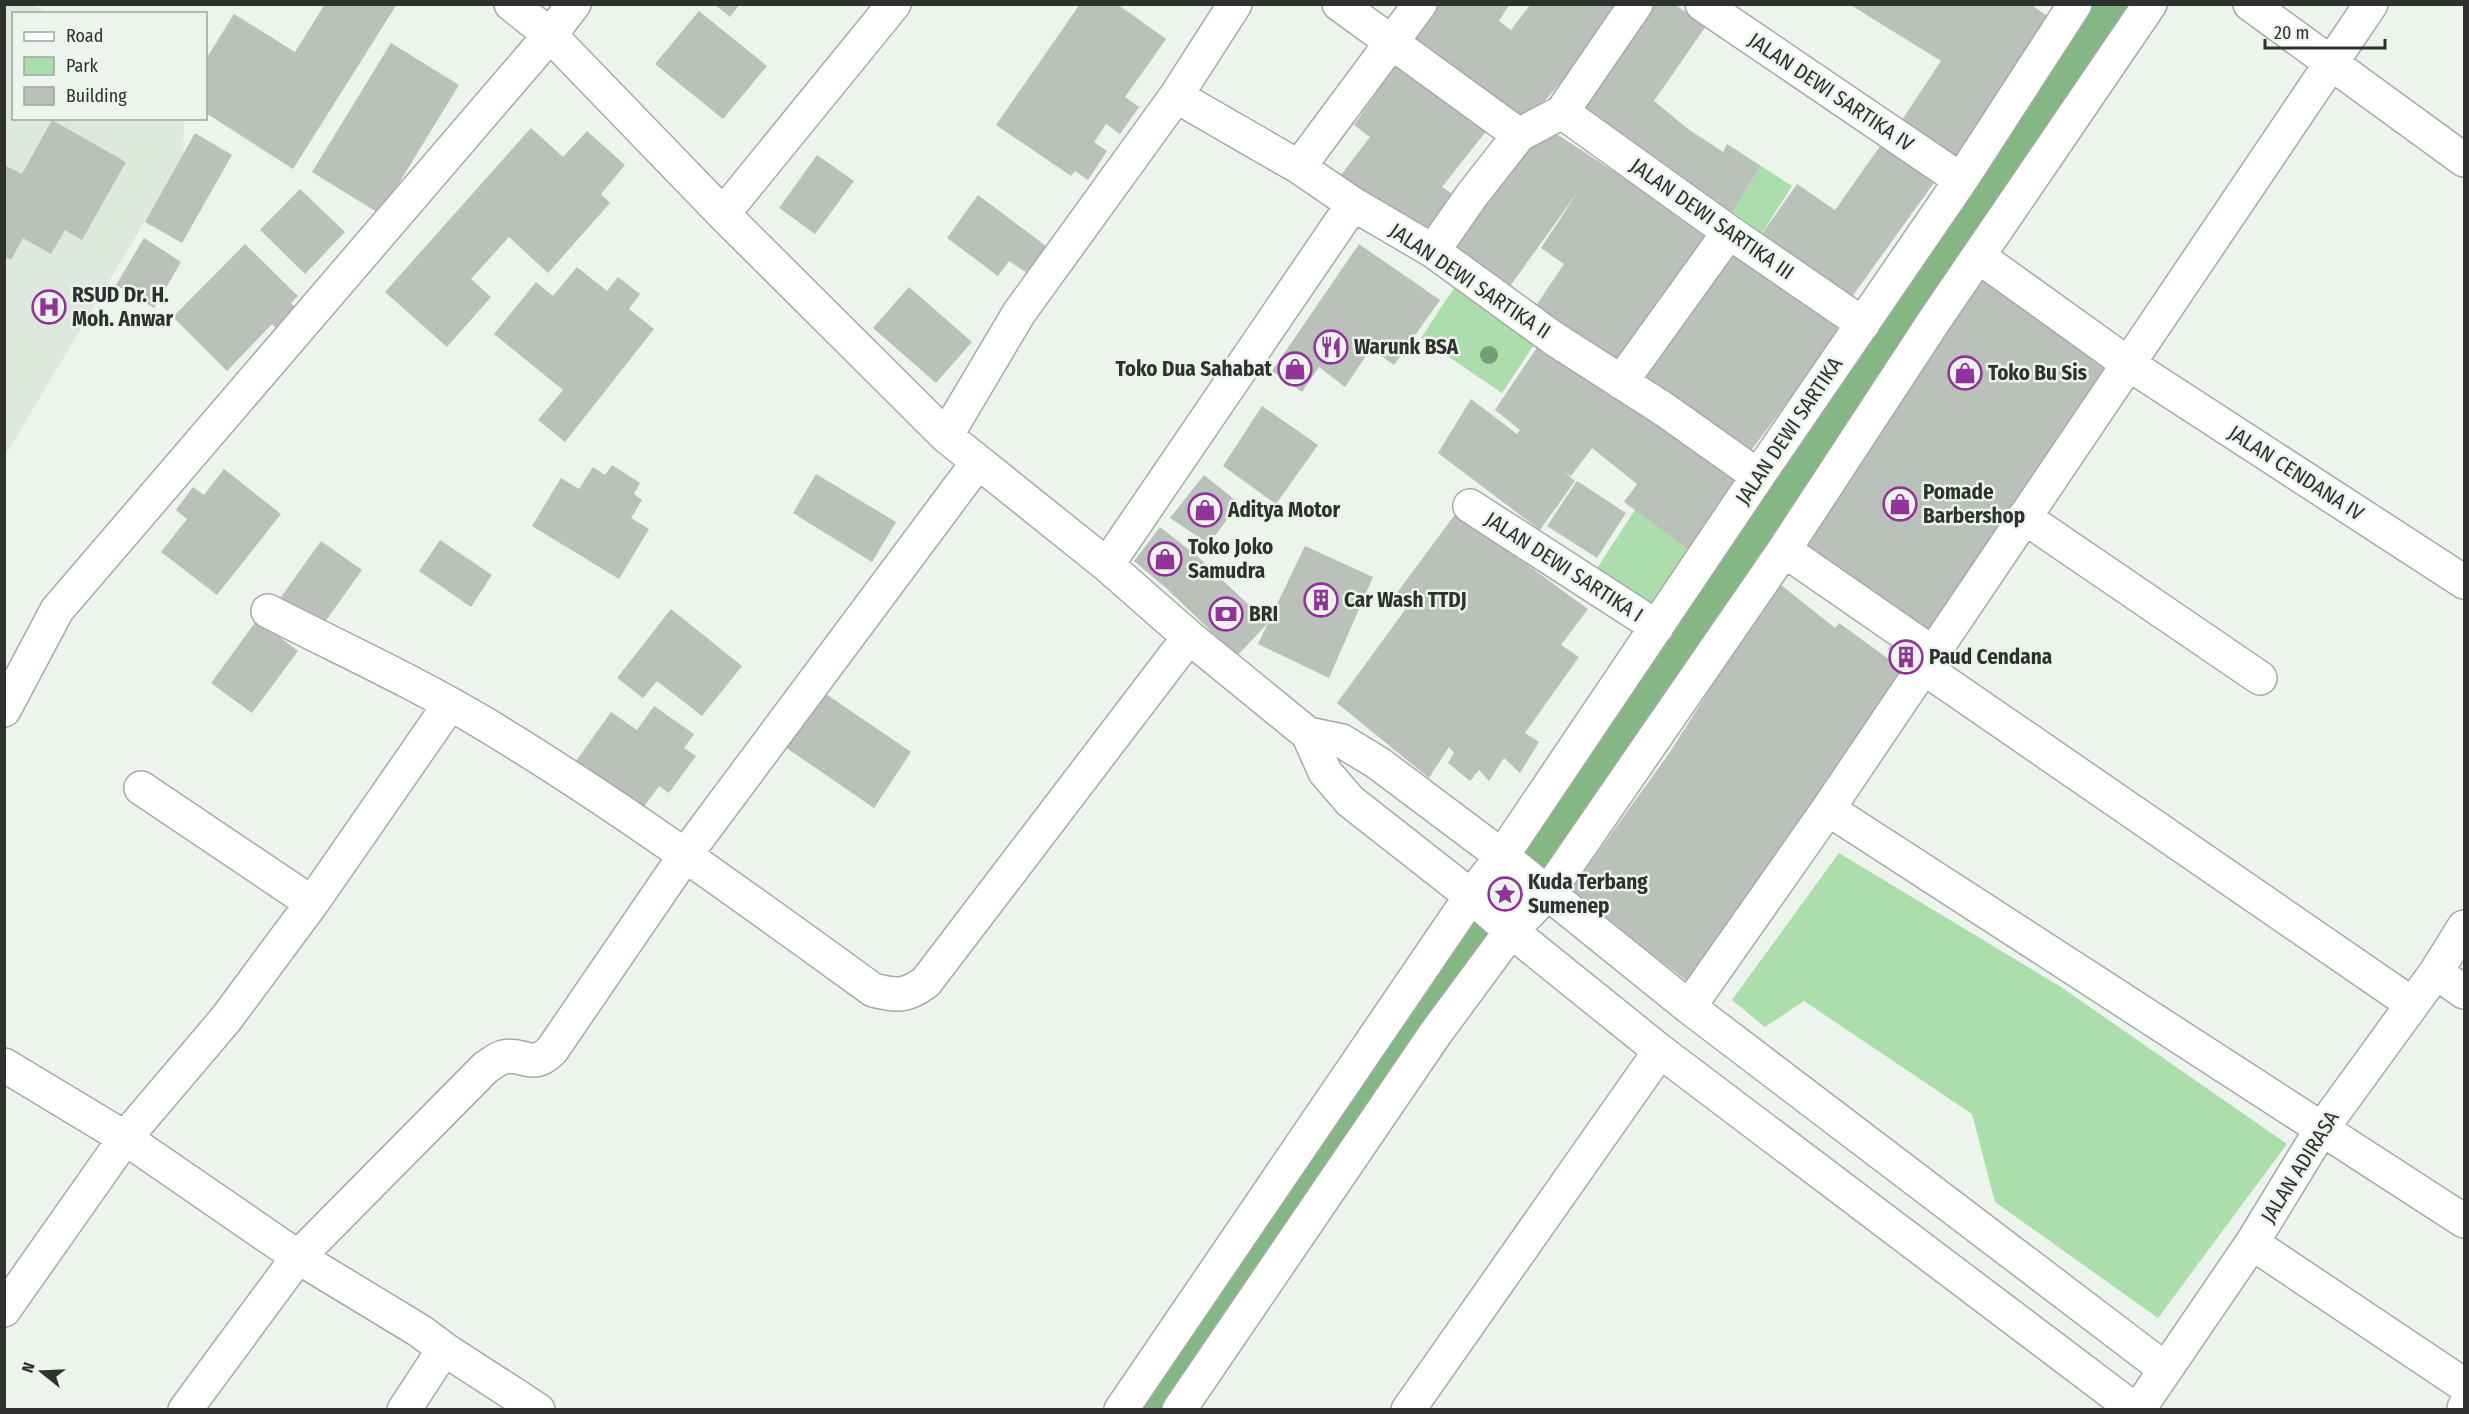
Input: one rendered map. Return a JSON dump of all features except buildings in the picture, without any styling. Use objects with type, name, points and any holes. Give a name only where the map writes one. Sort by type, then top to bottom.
[{"type":"street","points":[[511,4],[550,35],[723,214],[946,436],[1107,564],[1189,637],[1308,734],[1325,772],[1350,801],[1471,896],[1660,1051],[2136,1410]]},
{"type":"street","points":[[4,710],[57,610],[550,35],[574,4]]},
{"type":"street","points":[[723,214],[894,4]]},
{"type":"street","points":[[946,436],[1019,312],[1176,96],[1235,4]]},
{"type":"street","points":[[1339,4],[1519,135]]},
{"type":"street","points":[[1299,167],[1420,4]]},
{"type":"street","points":[[1433,251],[1472,195],[1519,135],[1562,112],[1636,4]]},
{"type":"street","name":"JALAN DEWI SARTIKA IV","points":[[1702,4],[1961,180]]},
{"type":"street","points":[[1179,1410],[1435,1034],[1511,931],[1547,894],[1785,550],[1978,256],[2150,4]]},
{"type":"street","points":[[2250,4],[2461,152]]},
{"type":"street","points":[[1689,1007],[1929,661],[2024,516],[2371,4]]},
{"type":"street","name":"JALAN DEWI SARTIKA","points":[[1121,1410],[1471,896],[1502,856],[1961,180],[2063,8]]},
{"type":"street","name":"JALAN DEWI SARTIKA II","points":[[1176,96],[1299,167],[1353,204],[1433,251],[1553,338],[1758,476]]},
{"type":"street","name":"JALAN DEWI SARTIKA III","points":[[1562,112],[1729,232],[1863,324]]},
{"type":"street","points":[[1107,564],[1353,204]]},
{"type":"street","points":[[1621,382],[1729,232]]},
{"type":"street","name":"JALAN CENDANA IV","points":[[1978,256],[2127,363],[2464,582]]},
{"type":"street","points":[[185,1410],[298,1257],[486,1067],[504,1057],[531,1061],[542,1059],[552,1050],[686,854],[978,462]]},
{"type":"street","name":"JALAN DEWI SARTIKA I","points":[[1470,506],[1658,627]]},
{"type":"street","points":[[2024,516],[2260,678]]},
{"type":"street","points":[[1785,550],[1929,661],[2412,1004]]},
{"type":"street","points":[[268,611],[486,724],[686,854],[873,990],[892,995],[911,993],[926,982],[1189,637]]},
{"type":"street","points":[[4,1310],[125,1138],[226,1019],[312,903],[450,704]]},
{"type":"street","points":[[1308,734],[1342,741],[1378,763],[1502,856],[1689,1007],[2165,1369]]},
{"type":"street","points":[[141,788],[312,903]]},
{"type":"street","points":[[1828,809],[2464,1221]]},
{"type":"street","name":"JALAN ADIRASA","points":[[2136,1410],[2252,1243],[2321,1130],[2436,972],[2464,927]]},
{"type":"street","points":[[2436,972],[2464,992]]},
{"type":"street","points":[[1408,1410],[1660,1051]]},
{"type":"street","points":[[4,1065],[125,1138],[298,1257],[420,1331],[538,1410]]},
{"type":"street","points":[[2252,1243],[2464,1385]]},
{"type":"street","points":[[404,1410],[444,1349]]},
{"type":"shaded area","name":"RSUD Dr. H. Moh. Anwar","points":[[5,5],[34,5],[46,12],[12,12],[12,120],[184,120],[183,157],[5,456]]},
{"type":"green space","points":[[1761,166],[1792,186],[1757,241],[1727,220]]},
{"type":"green space","points":[[1456,285],[1537,340],[1502,393],[1421,338]]},
{"type":"green space","points":[[1635,510],[1691,552],[1650,610],[1593,574]]},
{"type":"green space","points":[[1839,853],[2061,987],[2287,1144],[2158,1318],[1995,1202],[1972,1114],[1804,1001],[1765,1027],[1732,1000]]},
{"type":"waterway","points":[[1538,858],[2107,4]]},
{"type":"waterway","points":[[1156,1410],[1481,934]]},
{"type":"place","name":"RSUD Dr. H. Moh. Anwar","points":[[49,307]]},
{"type":"place","name":"Warunk BSA","points":[[1331,347]]},
{"type":"place","name":"Toko Dua Sahabat","points":[[1295,369]]},
{"type":"place","name":"Toko Bu Sis","points":[[1965,373]]},
{"type":"place","name":"Pomade Barbershop","points":[[1900,504]]},
{"type":"place","name":"Aditya Motor","points":[[1205,510]]},
{"type":"place","name":"Toko Joko Samudra","points":[[1165,559]]},
{"type":"place","name":"Car Wash TTDJ","points":[[1321,600]]},
{"type":"place","name":"BRI","points":[[1226,614]]},
{"type":"place","name":"Paud Cendana","points":[[1906,657]]},
{"type":"place","name":"Kuda Terbang Sumenep","points":[[1505,894]]}]
